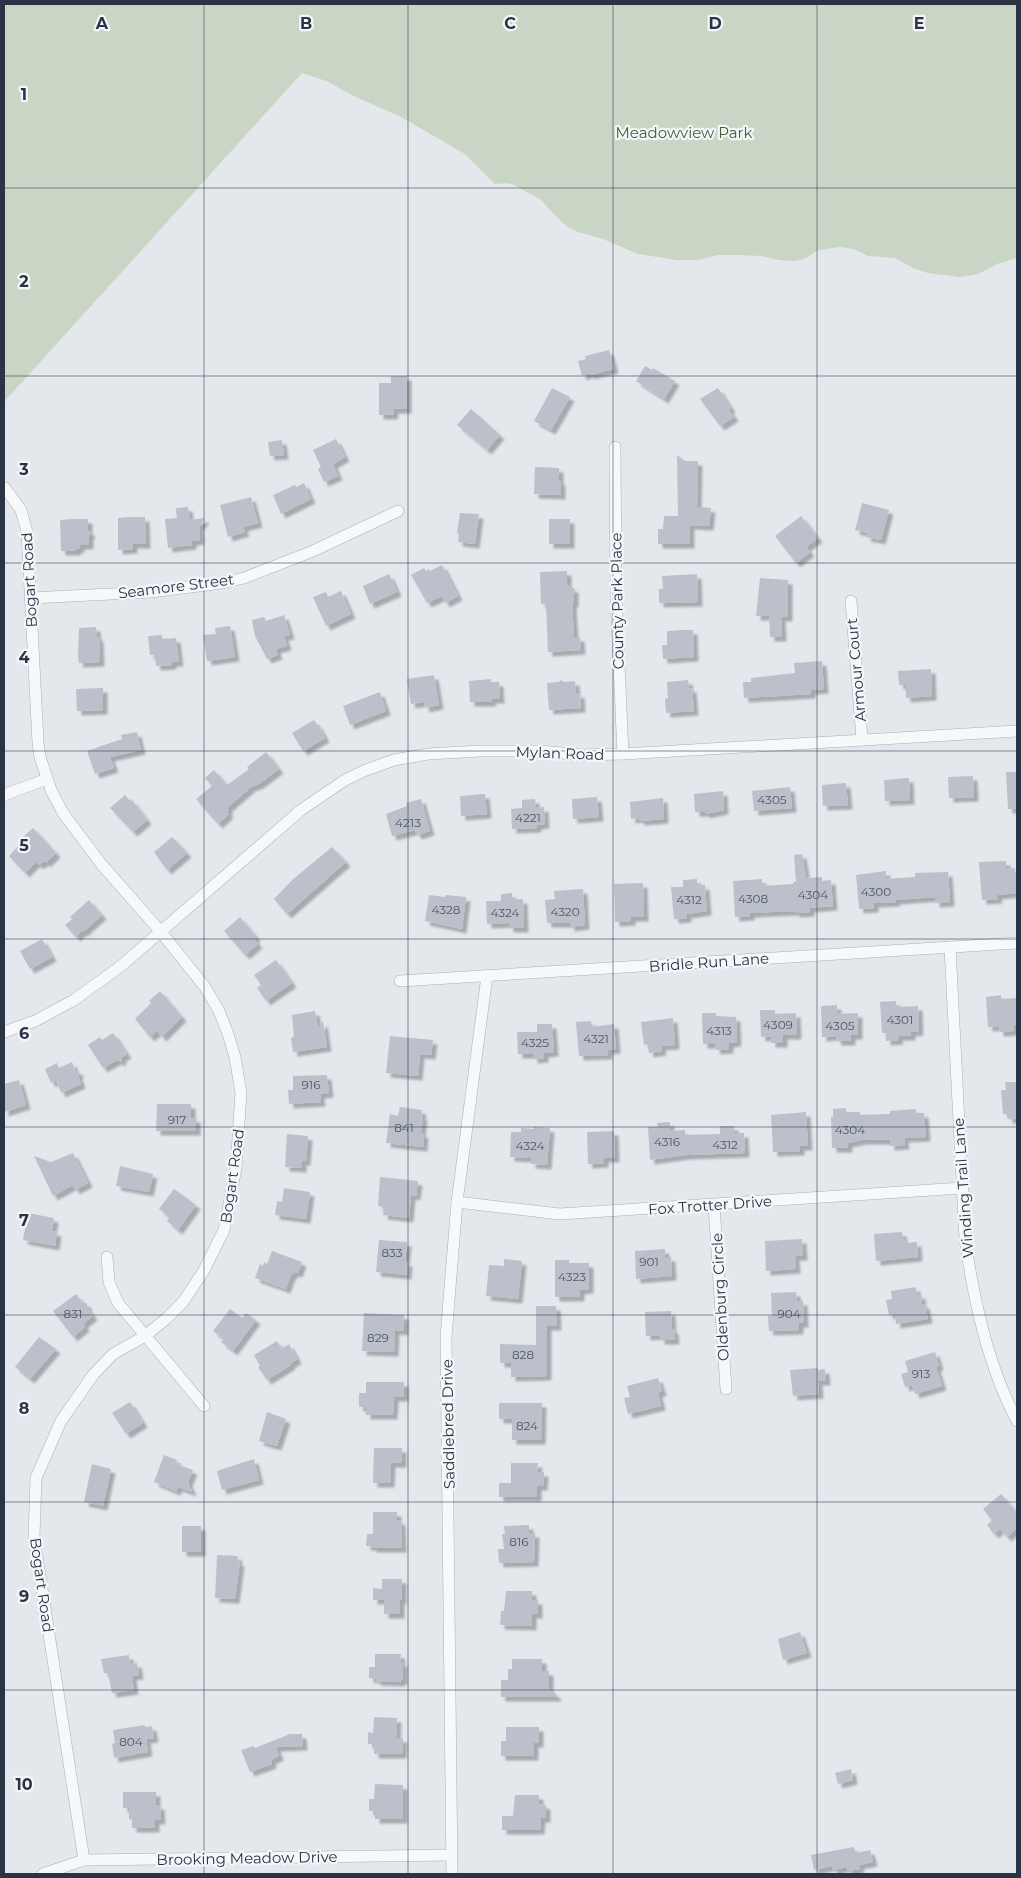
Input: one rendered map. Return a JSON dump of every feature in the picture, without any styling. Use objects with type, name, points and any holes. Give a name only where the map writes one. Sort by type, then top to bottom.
[{"type":"street","name":"County Park Place","points":[[615,447],[616,597],[623,754]]},
{"type":"street","name":"Bogart Road","points":[[5,488],[21,510],[25,520],[38,742],[47,779],[73,829],[205,987],[219,1011],[235,1057],[242,1093],[236,1168],[224,1230],[203,1272],[188,1295],[168,1318],[145,1336],[113,1354],[93,1375],[61,1421],[36,1478],[34,1537],[84,1860]]},
{"type":"street","name":"Seamore Street","points":[[31,598],[151,592],[222,583],[244,578],[313,551],[398,511]]},
{"type":"street","name":"Armour Court","points":[[850,601],[862,739]]},
{"type":"street","name":"Mylan Road","points":[[4,1032],[35,1021],[74,1000],[121,966],[301,810],[345,780],[394,760],[428,754],[480,751],[541,750],[581,754],[623,754],[1017,731]]},
{"type":"street","points":[[4,795],[47,779]]},
{"type":"street","name":"Bridle Run Lane","points":[[400,981],[1017,943]]},
{"type":"street","name":"Winding Trail Lane","points":[[950,946],[965,1239],[972,1286],[1004,1396],[1017,1421]]},
{"type":"street","name":"Saddlebred Drive","points":[[452,1874],[446,1337],[457,1202],[487,976]]},
{"type":"street","name":"Fox Trotter Drive","points":[[457,1202],[560,1214],[962,1188]]},
{"type":"street","name":"Oldenburg Circle","points":[[714,1205],[726,1389]]},
{"type":"street","points":[[107,1257],[109,1282],[118,1303],[204,1406]]},
{"type":"street","name":"Brooking Meadow Drive","points":[[43,1874],[84,1860],[452,1854]]},
{"type":"green space","name":"Meadowview Park","points":[[4,4],[1017,4],[1017,258],[997,264],[978,274],[960,277],[928,273],[913,268],[895,258],[868,256],[854,249],[840,247],[819,250],[804,259],[793,261],[761,256],[737,255],[717,255],[699,260],[677,260],[638,254],[568,227],[540,199],[508,183],[495,184],[465,154],[401,117],[326,81],[302,73],[4,402]]},
{"type":"building","points":[[609,350],[614,369],[582,376],[578,361],[586,359],[585,356]]},
{"type":"building","points":[[645,366],[652,370],[653,368],[675,381],[664,399],[636,381]]},
{"type":"building","points":[[391,376],[407,376],[407,409],[394,409],[393,415],[379,415],[379,383],[391,383]]},
{"type":"building","points":[[552,388],[570,397],[551,430],[534,421]]},
{"type":"building","points":[[718,388],[731,408],[729,410],[734,417],[720,426],[700,399]]},
{"type":"building","points":[[471,409],[500,435],[487,450],[457,425]]},
{"type":"building","points":[[336,439],[345,457],[333,464],[338,476],[324,482],[318,469],[321,467],[313,450]]},
{"type":"building","points":[[282,440],[284,455],[270,456],[268,442]]},
{"type":"building","points":[[677,455],[685,461],[698,461],[697,507],[711,508],[709,526],[690,525],[690,544],[658,544],[658,529],[663,529],[664,516],[678,516]]},
{"type":"building","points":[[535,467],[559,468],[561,495],[534,494]]},
{"type":"building","points":[[304,483],[311,499],[281,514],[273,495]]},
{"type":"building","points":[[251,497],[258,523],[243,527],[245,532],[228,537],[220,505]]},
{"type":"building","points":[[862,503],[889,510],[881,540],[866,537],[867,533],[855,530]]},
{"type":"building","points":[[188,507],[190,520],[205,518],[199,527],[200,540],[192,541],[192,545],[168,548],[165,519],[177,518],[176,508]]},
{"type":"building","points":[[460,513],[479,514],[475,544],[458,542],[459,534],[457,533]]},
{"type":"building","points":[[801,516],[818,538],[806,547],[810,552],[796,563],[775,536]]},
{"type":"building","points":[[145,517],[146,544],[133,544],[133,549],[118,550],[118,518]]},
{"type":"building","points":[[88,519],[88,530],[91,533],[89,545],[80,545],[80,548],[76,549],[76,551],[61,551],[60,520]]},
{"type":"building","points":[[549,519],[570,519],[570,544],[549,544]]},
{"type":"building","points":[[442,565],[458,596],[445,603],[442,596],[427,603],[411,575],[424,568],[426,571],[429,569],[430,571]]},
{"type":"building","points":[[567,571],[567,585],[570,585],[570,588],[574,588],[574,603],[572,603],[574,637],[580,637],[581,650],[548,652],[546,604],[541,604],[540,572]]},
{"type":"building","points":[[389,574],[397,592],[370,604],[363,586]]},
{"type":"building","points":[[697,574],[698,602],[659,603],[659,589],[663,589],[662,576]]},
{"type":"building","points":[[760,578],[788,580],[788,617],[781,617],[782,637],[770,637],[769,616],[756,616]]},
{"type":"building","points":[[341,591],[351,614],[326,626],[313,597],[326,592],[328,597]]},
{"type":"building","points":[[284,615],[290,635],[284,636],[287,646],[276,649],[278,655],[267,659],[255,636],[252,620],[264,617],[266,621]]},
{"type":"building","points":[[230,626],[235,657],[207,661],[203,635],[216,634],[215,628]]},
{"type":"building","points":[[96,627],[97,637],[99,637],[100,662],[79,663],[79,628]]},
{"type":"building","points":[[693,630],[694,657],[663,659],[662,645],[667,645],[667,631]]},
{"type":"building","points":[[162,635],[162,639],[176,638],[179,662],[172,662],[172,665],[156,666],[155,655],[150,655],[148,636]]},
{"type":"building","points":[[822,661],[824,689],[811,690],[811,694],[744,698],[743,682],[751,682],[751,678],[795,673],[794,663]]},
{"type":"building","points":[[931,669],[932,696],[906,698],[906,685],[899,685],[898,671]]},
{"type":"building","points":[[434,675],[439,705],[425,708],[424,702],[411,704],[407,679]]},
{"type":"building","points":[[491,679],[491,682],[499,682],[500,699],[491,699],[492,702],[470,702],[469,681]]},
{"type":"building","points":[[561,680],[564,682],[575,681],[576,694],[580,693],[581,708],[549,710],[547,683],[559,682]]},
{"type":"building","points":[[688,680],[689,688],[692,688],[694,711],[666,713],[665,699],[668,698],[667,682]]},
{"type":"building","points":[[103,688],[103,710],[77,711],[76,689]]},
{"type":"building","points":[[380,692],[386,711],[350,725],[343,706]]},
{"type":"building","points":[[314,720],[325,738],[303,751],[292,733]]},
{"type":"building","points":[[137,732],[141,750],[110,757],[114,768],[95,774],[87,751],[122,739],[121,735]]},
{"type":"building","points":[[266,752],[279,769],[259,784],[251,787],[227,808],[229,814],[218,824],[196,799],[212,786],[205,778],[214,770],[227,785],[249,769],[247,767]]},
{"type":"building","points":[[1006,772],[1017,772],[1017,809],[1008,809]]},
{"type":"building","points":[[973,776],[974,797],[949,798],[948,777]]},
{"type":"building","points":[[909,778],[910,800],[885,801],[884,780]]},
{"type":"building","points":[[846,783],[848,805],[823,806],[822,785]]},
{"type":"building","points":[[790,787],[792,808],[754,811],[752,791]]},
{"type":"building","points":[[723,791],[724,810],[705,814],[705,812],[695,812],[694,794]]},
{"type":"building","points":[[485,794],[487,814],[461,816],[460,796]]},
{"type":"building","points":[[125,795],[130,801],[132,800],[147,820],[133,832],[110,808]]},
{"type":"building","points":[[597,797],[599,817],[573,819],[572,799]]},
{"type":"building","points":[[663,798],[664,819],[640,821],[639,818],[631,819],[630,802]]},
{"type":"building","points":[[421,799],[430,831],[417,835],[415,830],[392,836],[386,814],[407,806],[406,803]]},
{"type":"building","points":[[535,799],[536,808],[544,807],[545,824],[537,825],[537,828],[512,829],[511,809],[522,808],[522,800]]},
{"type":"building","points":[[33,828],[56,853],[46,863],[44,861],[39,865],[36,862],[25,873],[9,856],[24,840],[22,838]]},
{"type":"building","points":[[172,837],[187,853],[167,870],[154,852]]},
{"type":"building","points":[[332,847],[346,862],[287,914],[274,899],[291,881]]},
{"type":"building","points":[[802,854],[806,878],[822,877],[822,881],[831,880],[833,906],[810,908],[810,912],[750,913],[750,916],[735,917],[733,881],[762,879],[762,886],[793,884],[793,882],[796,882],[794,855]]},
{"type":"building","points":[[1006,861],[1006,869],[1015,868],[1017,893],[997,895],[998,899],[982,900],[979,862]]},
{"type":"building","points":[[886,871],[886,879],[915,877],[915,873],[948,872],[950,902],[935,903],[935,897],[895,900],[896,902],[874,903],[874,908],[859,909],[856,875]]},
{"type":"building","points":[[697,879],[697,886],[705,885],[707,911],[687,914],[687,918],[674,919],[671,887],[683,887],[683,880]]},
{"type":"building","points":[[643,883],[644,917],[631,917],[631,921],[615,922],[614,884]]},
{"type":"building","points":[[583,889],[585,925],[570,927],[570,923],[547,923],[545,900],[555,899],[554,891]]},
{"type":"building","points":[[512,893],[512,900],[523,899],[524,928],[509,928],[509,923],[487,924],[486,901],[501,901],[501,894]]},
{"type":"building","points":[[429,895],[466,897],[462,929],[425,921]]},
{"type":"building","points":[[89,900],[102,915],[76,937],[65,925],[72,919],[70,917]]},
{"type":"building","points":[[240,917],[256,937],[254,939],[258,944],[245,955],[224,931]]},
{"type":"building","points":[[42,939],[52,957],[30,969],[20,951]]},
{"type":"building","points":[[276,960],[292,983],[266,1001],[257,988],[261,985],[254,975]]},
{"type":"building","points":[[160,991],[182,1017],[162,1037],[157,1031],[150,1037],[135,1019],[151,1003],[149,1001]]},
{"type":"building","points":[[1001,995],[1001,999],[1016,998],[1017,1000],[1017,1025],[1013,1025],[1014,1031],[999,1032],[999,1026],[988,1027],[986,997]]},
{"type":"building","points":[[896,1001],[896,1006],[899,1007],[918,1006],[919,1031],[911,1032],[911,1036],[898,1036],[899,1040],[886,1041],[886,1033],[882,1033],[880,1002]]},
{"type":"building","points":[[837,1005],[837,1014],[858,1013],[858,1035],[851,1035],[851,1041],[837,1041],[836,1036],[822,1037],[821,1006]]},
{"type":"building","points":[[760,1010],[775,1010],[775,1014],[796,1013],[797,1035],[783,1035],[783,1043],[771,1043],[771,1036],[761,1037]]},
{"type":"building","points":[[315,1011],[318,1028],[323,1021],[327,1047],[293,1052],[291,1038],[294,1037],[292,1015]]},
{"type":"building","points":[[702,1013],[716,1013],[716,1016],[736,1017],[737,1042],[729,1043],[729,1049],[716,1050],[715,1044],[703,1044]]},
{"type":"building","points":[[673,1018],[675,1045],[661,1046],[662,1051],[649,1053],[648,1044],[644,1045],[641,1022]]},
{"type":"building","points":[[591,1021],[592,1027],[614,1024],[616,1049],[608,1050],[608,1055],[579,1056],[576,1022]]},
{"type":"building","points":[[537,1024],[552,1024],[554,1052],[544,1053],[544,1058],[533,1059],[533,1054],[518,1054],[517,1032],[537,1032]]},
{"type":"building","points":[[113,1033],[127,1054],[122,1057],[121,1062],[117,1060],[103,1068],[88,1045],[100,1037],[102,1040]]},
{"type":"building","points":[[390,1036],[433,1040],[431,1055],[420,1054],[418,1076],[386,1073]]},
{"type":"building","points":[[72,1062],[75,1070],[79,1071],[78,1075],[81,1084],[61,1093],[56,1080],[51,1083],[45,1069],[57,1063],[59,1068]]},
{"type":"building","points":[[327,1075],[329,1093],[320,1094],[321,1102],[289,1104],[288,1090],[293,1090],[293,1076]]},
{"type":"building","points":[[19,1080],[26,1105],[4,1112],[4,1084]]},
{"type":"building","points":[[1005,1082],[1017,1082],[1017,1118],[1008,1119],[1008,1114],[1003,1114],[1001,1090],[1006,1090]]},
{"type":"building","points":[[157,1104],[191,1104],[191,1118],[196,1118],[196,1131],[156,1131]]},
{"type":"building","points":[[400,1107],[422,1110],[421,1133],[424,1134],[423,1147],[386,1143],[390,1114],[398,1116]]},
{"type":"building","points":[[846,1108],[846,1112],[860,1112],[860,1115],[890,1114],[890,1111],[916,1109],[916,1113],[924,1113],[926,1137],[904,1138],[905,1145],[890,1146],[890,1140],[862,1140],[848,1143],[848,1148],[832,1148],[831,1117],[833,1117],[833,1109]]},
{"type":"building","points":[[806,1112],[808,1146],[800,1146],[800,1151],[773,1152],[771,1115]]},
{"type":"building","points":[[670,1122],[670,1131],[685,1130],[685,1135],[720,1134],[720,1126],[734,1126],[734,1133],[744,1133],[745,1153],[686,1155],[650,1160],[648,1127],[658,1127],[657,1123]]},
{"type":"building","points":[[534,1127],[550,1128],[547,1165],[531,1164],[532,1158],[510,1157],[511,1132],[521,1132],[521,1128],[534,1129]]},
{"type":"building","points":[[614,1131],[615,1158],[604,1158],[604,1163],[588,1164],[587,1132]]},
{"type":"building","points":[[287,1134],[308,1136],[306,1161],[302,1161],[302,1168],[285,1167]]},
{"type":"building","points":[[73,1153],[88,1183],[75,1190],[73,1185],[53,1196],[34,1156],[51,1162]]},
{"type":"building","points":[[120,1166],[153,1174],[149,1192],[116,1186]]},
{"type":"building","points":[[380,1177],[418,1181],[416,1196],[411,1195],[409,1218],[383,1215],[384,1207],[378,1206]]},
{"type":"building","points":[[284,1188],[310,1192],[306,1219],[275,1215],[277,1201],[282,1202]]},
{"type":"building","points":[[174,1189],[196,1205],[178,1230],[167,1221],[170,1217],[159,1209]]},
{"type":"building","points":[[28,1213],[54,1218],[52,1231],[57,1232],[55,1246],[23,1240]]},
{"type":"building","points":[[902,1232],[906,1243],[917,1242],[918,1257],[876,1261],[874,1234]]},
{"type":"building","points":[[802,1239],[803,1256],[795,1256],[796,1269],[766,1271],[765,1241]]},
{"type":"building","points":[[379,1240],[407,1242],[405,1262],[408,1262],[407,1275],[376,1272]]},
{"type":"building","points":[[665,1249],[665,1257],[671,1257],[672,1276],[636,1279],[635,1251]]},
{"type":"building","points":[[272,1251],[302,1262],[298,1273],[294,1272],[291,1275],[286,1289],[255,1278],[260,1264],[263,1266],[264,1262],[267,1264]]},
{"type":"building","points":[[504,1259],[522,1261],[518,1299],[486,1296],[489,1265],[504,1266]]},
{"type":"building","points":[[555,1260],[569,1260],[569,1263],[589,1263],[589,1289],[580,1290],[580,1297],[555,1297]]},
{"type":"building","points":[[916,1287],[917,1295],[921,1294],[922,1305],[925,1304],[928,1319],[896,1324],[895,1314],[889,1315],[886,1300],[892,1299],[891,1291]]},
{"type":"building","points":[[796,1292],[797,1301],[803,1301],[804,1323],[799,1323],[799,1330],[769,1331],[768,1316],[772,1316],[771,1293]]},
{"type":"building","points":[[76,1294],[83,1303],[87,1303],[87,1307],[93,1316],[83,1324],[85,1327],[73,1337],[53,1311]]},
{"type":"building","points":[[536,1306],[556,1306],[557,1326],[547,1326],[547,1376],[511,1377],[511,1363],[500,1363],[500,1344],[536,1345]]},
{"type":"building","points":[[230,1309],[242,1318],[246,1313],[256,1320],[233,1351],[221,1342],[224,1339],[213,1331]]},
{"type":"building","points":[[671,1311],[675,1340],[660,1340],[660,1335],[646,1336],[645,1312]]},
{"type":"building","points":[[364,1313],[404,1315],[404,1331],[395,1330],[394,1352],[362,1351]]},
{"type":"building","points":[[39,1337],[56,1349],[30,1379],[15,1367]]},
{"type":"building","points":[[277,1341],[282,1349],[289,1344],[297,1359],[267,1380],[258,1367],[260,1366],[254,1355]]},
{"type":"building","points":[[935,1352],[939,1366],[936,1367],[942,1386],[915,1394],[912,1385],[905,1387],[901,1374],[908,1372],[905,1361]]},
{"type":"building","points":[[818,1368],[818,1370],[825,1369],[826,1381],[818,1381],[819,1394],[793,1396],[790,1370]]},
{"type":"building","points":[[658,1378],[662,1391],[658,1393],[661,1406],[628,1414],[624,1398],[630,1397],[627,1386]]},
{"type":"building","points":[[366,1382],[404,1382],[404,1397],[394,1397],[393,1415],[366,1415],[366,1407],[359,1407],[359,1393],[366,1393]]},
{"type":"building","points":[[130,1402],[143,1423],[126,1434],[112,1413]]},
{"type":"building","points":[[499,1403],[542,1403],[541,1440],[512,1440],[512,1419],[499,1419]]},
{"type":"building","points":[[267,1412],[286,1419],[277,1446],[259,1441]]},
{"type":"building","points":[[374,1448],[402,1448],[402,1463],[391,1463],[390,1483],[373,1483]]},
{"type":"building","points":[[164,1455],[177,1460],[176,1464],[193,1470],[188,1482],[192,1492],[178,1487],[176,1491],[154,1482]]},
{"type":"building","points":[[254,1459],[259,1480],[222,1490],[217,1471]]},
{"type":"building","points":[[511,1463],[538,1463],[537,1472],[544,1472],[543,1486],[537,1486],[537,1497],[499,1497],[499,1483],[511,1483]]},
{"type":"building","points":[[92,1464],[111,1469],[103,1506],[84,1502]]},
{"type":"building","points":[[1001,1494],[1017,1513],[1017,1528],[1007,1537],[1000,1529],[994,1534],[987,1525],[992,1520],[983,1509]]},
{"type":"building","points":[[373,1512],[397,1512],[397,1520],[401,1521],[402,1548],[372,1548],[372,1546],[366,1546],[367,1534],[373,1534]]},
{"type":"building","points":[[529,1525],[529,1533],[535,1533],[534,1562],[499,1563],[498,1549],[504,1549],[502,1534],[505,1534],[504,1526]]},
{"type":"building","points":[[182,1526],[201,1526],[201,1552],[182,1552]]},
{"type":"building","points":[[217,1555],[238,1556],[237,1561],[240,1562],[235,1599],[215,1598]]},
{"type":"building","points":[[382,1579],[402,1579],[400,1614],[384,1614],[384,1600],[373,1600],[373,1588],[382,1589]]},
{"type":"building","points":[[506,1591],[532,1591],[532,1600],[538,1600],[538,1614],[532,1614],[532,1626],[500,1625],[501,1611],[504,1611]]},
{"type":"building","points":[[800,1632],[807,1653],[783,1660],[778,1639]]},
{"type":"building","points":[[375,1654],[401,1654],[400,1662],[403,1662],[403,1680],[400,1680],[401,1682],[376,1681],[376,1679],[369,1678],[369,1667],[375,1667]]},
{"type":"building","points":[[129,1655],[130,1664],[137,1663],[139,1675],[132,1676],[134,1690],[112,1693],[108,1673],[104,1673],[101,1659]]},
{"type":"building","points":[[512,1659],[542,1659],[542,1671],[549,1671],[549,1688],[558,1697],[501,1697],[501,1680],[508,1680],[508,1669],[512,1669]]},
{"type":"building","points":[[374,1717],[397,1718],[396,1738],[403,1738],[402,1754],[374,1754],[374,1744],[368,1744],[368,1732],[373,1733]]},
{"type":"building","points":[[145,1725],[145,1727],[152,1726],[154,1738],[146,1739],[148,1752],[114,1758],[112,1744],[115,1743],[113,1730]]},
{"type":"building","points":[[506,1727],[539,1727],[539,1743],[534,1743],[534,1756],[501,1756],[501,1741],[506,1741]]},
{"type":"building","points":[[290,1734],[302,1734],[303,1746],[276,1747],[279,1756],[271,1760],[272,1764],[250,1772],[241,1750],[254,1746],[255,1748]]},
{"type":"building","points":[[851,1769],[853,1780],[838,1784],[835,1773]]},
{"type":"building","points":[[375,1784],[403,1785],[403,1819],[375,1819],[375,1811],[369,1811],[369,1799],[374,1799]]},
{"type":"building","points":[[123,1792],[156,1792],[156,1805],[160,1805],[161,1820],[155,1820],[155,1828],[132,1828],[132,1820],[129,1819],[129,1808],[123,1808]]},
{"type":"building","points":[[515,1795],[539,1795],[539,1804],[546,1805],[546,1818],[541,1818],[540,1830],[502,1830],[502,1816],[513,1816]]},
{"type":"building","points":[[854,1847],[856,1853],[870,1850],[873,1862],[859,1865],[860,1869],[848,1871],[847,1867],[833,1870],[832,1866],[814,1870],[811,1855]]}]
